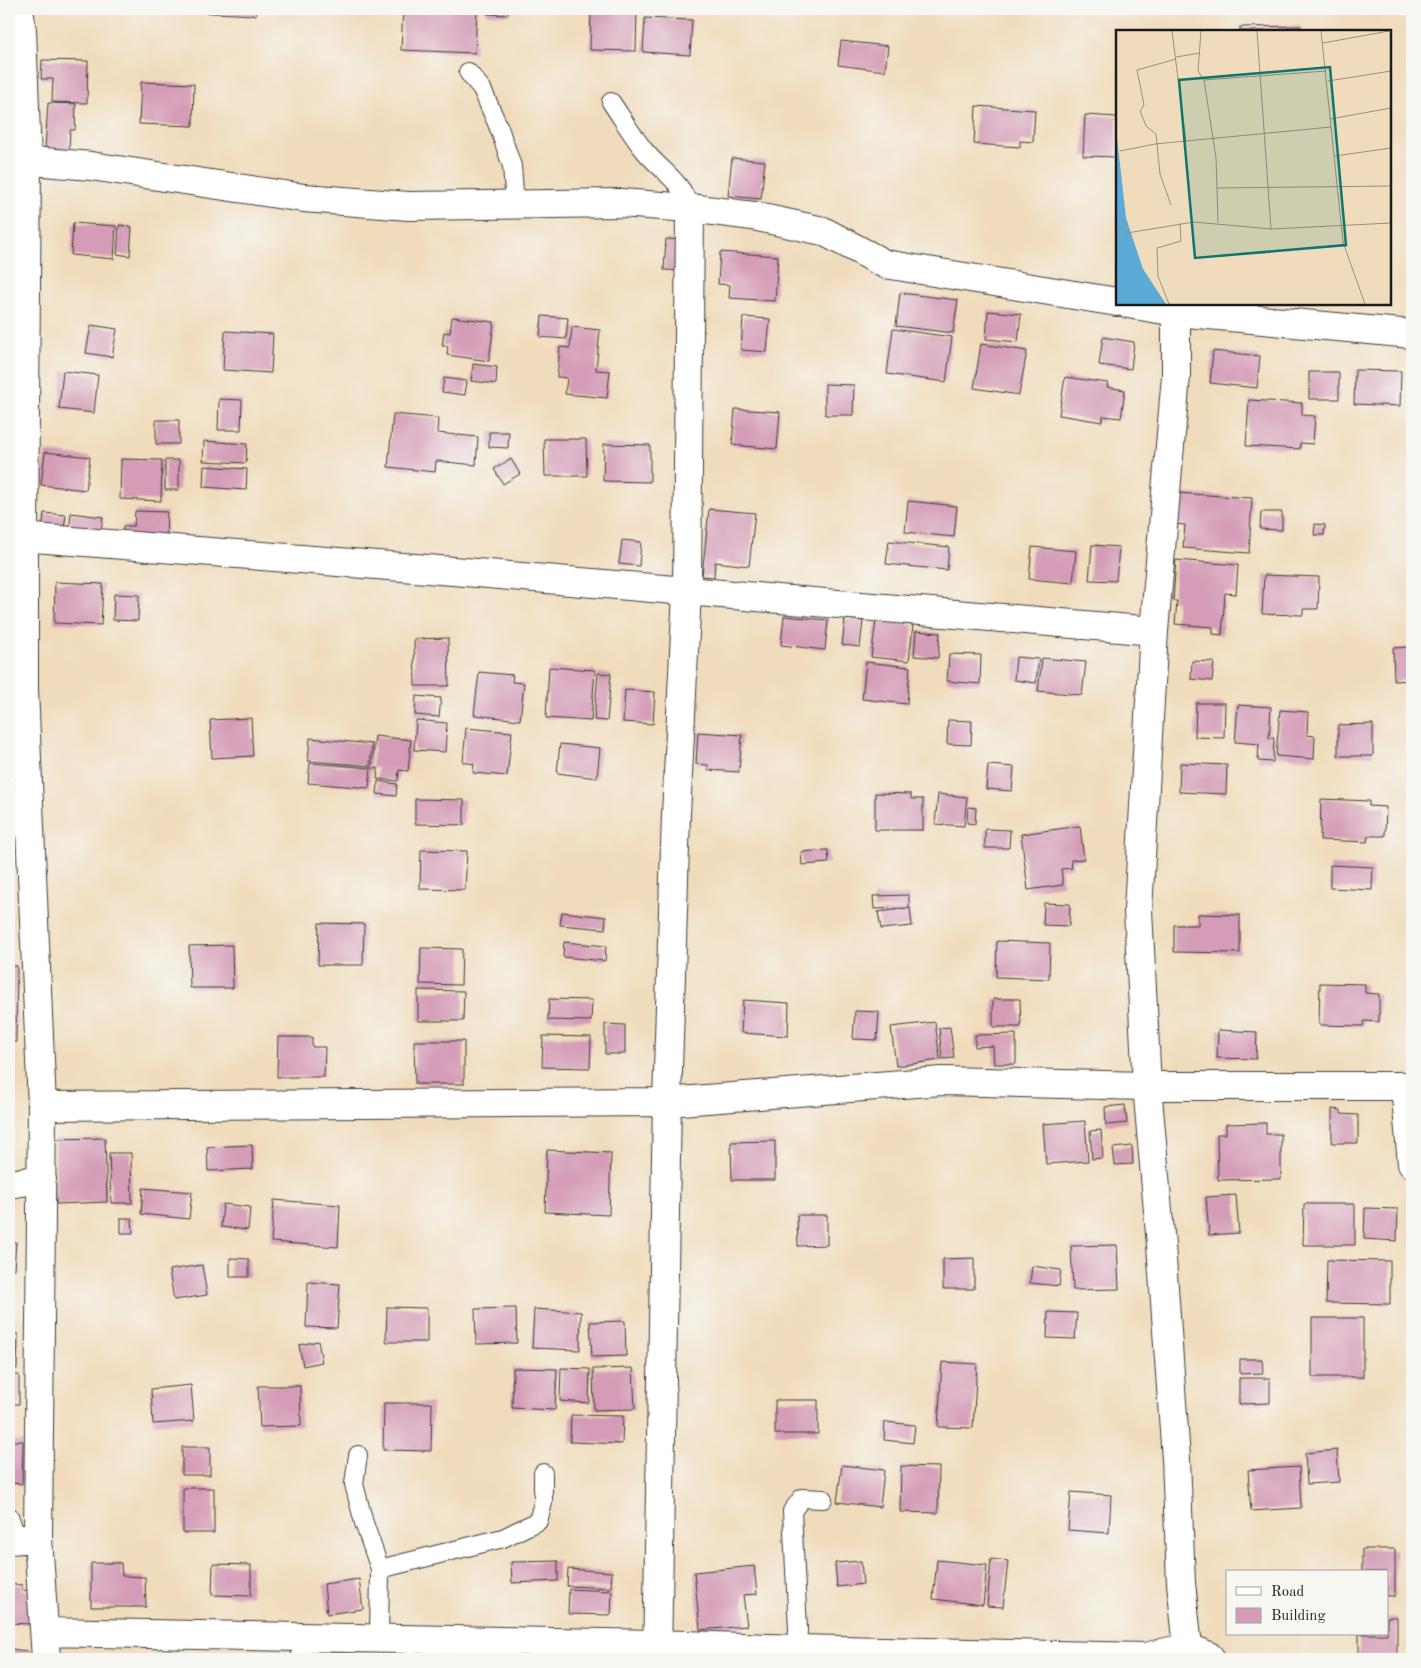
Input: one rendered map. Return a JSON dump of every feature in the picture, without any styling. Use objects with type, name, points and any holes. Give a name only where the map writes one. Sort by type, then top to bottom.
[{"type":"street","points":[[19,9],[22,30],[18,160],[16,536],[24,689],[20,834],[42,1106],[42,1179],[18,1533],[45,1632],[46,1659]]},
{"type":"street","points":[[18,160],[91,166],[304,198],[409,206],[620,203],[690,208],[753,216],[823,231],[886,264],[1116,302]]},
{"type":"street","points":[[657,1652],[667,1102],[676,816],[687,592],[690,208]]},
{"type":"street","points":[[1134,305],[1176,312],[1412,334]]},
{"type":"street","points":[[45,1632],[302,1648],[379,1639],[657,1652],[797,1649],[1145,1657],[1200,1653],[1181,1583],[1176,1459],[1161,1245],[1147,1086],[1138,910],[1154,631],[1176,376],[1176,312]]},
{"type":"street","points":[[16,536],[1154,631]]},
{"type":"street","points":[[42,1106],[667,1102],[942,1080],[1147,1086],[1409,1086],[1412,1164]]},
{"type":"street","points":[[9,1184],[42,1179]]},
{"type":"lane","points":[[468,72],[482,89],[499,128],[512,166],[515,205]]},
{"type":"lane","points":[[611,102],[645,151],[672,177],[686,196],[690,208]]},
{"type":"lane","points":[[358,1455],[354,1484],[364,1523],[380,1569],[379,1639]]},
{"type":"lane","points":[[380,1569],[504,1538],[538,1521],[543,1503],[543,1472]]},
{"type":"lane","points":[[797,1649],[798,1629],[792,1511],[802,1498],[823,1499]]},
{"type":"building","points":[[193,9],[257,9],[256,15],[193,12]]},
{"type":"building","points":[[403,9],[477,9],[475,53],[401,50]]},
{"type":"building","points":[[487,9],[508,9],[508,15],[487,14]]},
{"type":"building","points":[[591,9],[637,9],[636,51],[590,50]]},
{"type":"building","points":[[645,18],[692,20],[690,55],[643,52]]},
{"type":"building","points":[[1301,26],[1301,30],[1240,30],[1240,27]]},
{"type":"building","points":[[841,41],[888,46],[885,71],[838,65]]},
{"type":"building","points":[[42,60],[88,61],[87,103],[52,102],[53,79],[41,79]]},
{"type":"building","points":[[141,82],[194,84],[193,126],[139,124]]},
{"type":"building","points":[[48,103],[76,104],[75,130],[70,130],[69,150],[45,149]]},
{"type":"building","points":[[976,106],[1035,110],[1033,142],[1020,141],[1020,147],[974,144]]},
{"type":"building","points":[[1085,115],[1116,117],[1116,157],[1083,156]]},
{"type":"building","points":[[732,158],[765,161],[761,199],[728,196]]},
{"type":"building","points":[[73,223],[116,226],[114,259],[71,255]]},
{"type":"building","points":[[119,225],[132,227],[130,256],[117,254]]},
{"type":"building","points":[[666,239],[686,240],[684,271],[664,270]]},
{"type":"building","points":[[720,252],[778,256],[775,301],[729,298],[730,285],[718,284]]},
{"type":"building","points":[[900,293],[958,300],[953,333],[896,326]]},
{"type":"building","points":[[988,311],[1021,314],[1018,342],[986,339]]},
{"type":"building","points":[[542,316],[568,318],[566,339],[540,337]]},
{"type":"building","points":[[452,317],[494,322],[489,361],[447,355],[448,346],[442,346],[444,332],[450,333]]},
{"type":"building","points":[[743,317],[770,319],[767,352],[741,350]]},
{"type":"building","points":[[91,325],[117,329],[112,357],[86,353]]},
{"type":"building","points":[[572,327],[600,330],[596,370],[610,371],[607,398],[565,394],[567,378],[557,377],[560,347],[570,348]]},
{"type":"building","points":[[893,329],[952,337],[946,382],[887,374]]},
{"type":"building","points":[[225,331],[273,334],[271,373],[223,370]]},
{"type":"building","points":[[1103,337],[1134,342],[1131,369],[1099,365]]},
{"type":"building","points":[[981,344],[1027,351],[1019,395],[974,388]]},
{"type":"building","points":[[1213,351],[1260,356],[1257,388],[1210,383]]},
{"type":"building","points":[[473,364],[497,367],[496,384],[471,381]]},
{"type":"building","points":[[1355,370],[1401,371],[1400,406],[1354,404]]},
{"type":"building","points":[[63,371],[98,375],[94,413],[59,409]]},
{"type":"building","points":[[1309,372],[1339,372],[1339,399],[1309,399]]},
{"type":"building","points":[[1065,377],[1108,383],[1107,387],[1125,390],[1121,418],[1103,416],[1102,422],[1059,415]]},
{"type":"building","points":[[444,378],[467,381],[465,395],[442,392]]},
{"type":"building","points":[[825,384],[854,385],[853,415],[825,415]]},
{"type":"building","points":[[219,399],[242,400],[241,430],[218,430]]},
{"type":"building","points":[[1249,400],[1302,403],[1302,415],[1315,416],[1313,444],[1300,443],[1300,449],[1246,446]]},
{"type":"building","points":[[735,409],[780,412],[777,449],[732,445]]},
{"type":"building","points":[[393,414],[438,418],[437,433],[478,437],[476,465],[436,461],[435,472],[388,467]]},
{"type":"building","points":[[156,420],[179,420],[179,444],[156,444]]},
{"type":"building","points":[[489,432],[509,432],[508,448],[489,447]]},
{"type":"building","points":[[544,439],[586,439],[587,476],[545,476]]},
{"type":"building","points":[[204,441],[247,444],[246,463],[203,461]]},
{"type":"building","points":[[604,444],[650,445],[650,482],[603,481]]},
{"type":"building","points":[[45,452],[90,457],[86,490],[41,485]]},
{"type":"building","points":[[121,459],[162,460],[161,501],[120,499]]},
{"type":"building","points":[[511,459],[520,474],[503,484],[494,469]]},
{"type":"building","points":[[165,460],[179,460],[179,490],[165,490]]},
{"type":"building","points":[[204,466],[247,469],[246,490],[203,487]]},
{"type":"building","points":[[1177,493],[1252,498],[1249,553],[1183,548],[1185,525],[1174,524]]},
{"type":"building","points":[[908,501],[957,506],[954,537],[905,532]]},
{"type":"building","points":[[709,509],[755,513],[749,566],[715,562],[714,577],[702,576]]},
{"type":"building","points":[[135,511],[167,512],[166,540],[123,539],[123,526],[134,526]]},
{"type":"building","points":[[1261,512],[1282,512],[1282,530],[1260,529]]},
{"type":"building","points":[[44,513],[66,515],[63,534],[42,531]]},
{"type":"building","points":[[71,513],[103,517],[100,539],[69,535]]},
{"type":"building","points":[[1315,524],[1325,525],[1324,535],[1314,535]]},
{"type":"building","points":[[622,540],[641,542],[639,566],[619,564]]},
{"type":"building","points":[[889,541],[949,547],[947,570],[886,564]]},
{"type":"building","points":[[1092,545],[1119,547],[1116,581],[1089,580]]},
{"type":"building","points":[[1032,547],[1076,551],[1073,583],[1029,579]]},
{"type":"building","points":[[1176,560],[1238,565],[1236,594],[1225,593],[1222,635],[1213,634],[1213,627],[1175,624],[1177,601],[1173,601]]},
{"type":"building","points":[[1264,575],[1319,577],[1318,609],[1303,609],[1303,615],[1262,614]]},
{"type":"building","points":[[55,582],[103,584],[101,625],[54,623]]},
{"type":"building","points":[[114,594],[139,595],[138,621],[113,620]]},
{"type":"building","points":[[784,616],[828,620],[825,650],[781,645]]},
{"type":"building","points":[[845,619],[863,621],[860,647],[842,645]]},
{"type":"building","points":[[876,621],[913,625],[909,661],[871,657]]},
{"type":"building","points":[[916,631],[940,633],[938,658],[914,656]]},
{"type":"building","points":[[448,638],[449,686],[415,686],[414,639]]},
{"type":"building","points":[[1412,647],[1412,680],[1394,681],[1393,648]]},
{"type":"building","points":[[949,654],[981,655],[980,684],[947,681]]},
{"type":"building","points":[[1016,657],[1039,659],[1036,683],[1014,680]]},
{"type":"building","points":[[1042,658],[1086,662],[1082,695],[1038,691]]},
{"type":"building","points":[[1192,661],[1214,662],[1212,681],[1191,679]]},
{"type":"building","points":[[866,662],[910,667],[907,704],[862,699]]},
{"type":"building","points":[[549,667],[595,670],[591,721],[546,718]]},
{"type":"building","points":[[479,672],[513,675],[512,682],[524,683],[520,720],[474,715]]},
{"type":"building","points":[[598,673],[611,674],[607,721],[594,720]]},
{"type":"building","points":[[625,690],[655,692],[653,724],[623,722]]},
{"type":"building","points":[[416,696],[441,698],[439,717],[415,715]]},
{"type":"building","points":[[1196,703],[1225,703],[1224,738],[1195,737]]},
{"type":"building","points":[[1238,705],[1271,707],[1269,738],[1274,738],[1273,762],[1258,761],[1259,744],[1235,742]]},
{"type":"building","points":[[1280,710],[1308,712],[1307,735],[1315,736],[1314,759],[1276,756]]},
{"type":"building","points":[[251,718],[253,756],[212,758],[210,720]]},
{"type":"building","points":[[416,720],[447,723],[445,752],[414,750]]},
{"type":"building","points":[[948,720],[972,721],[971,745],[947,744]]},
{"type":"building","points":[[1373,724],[1373,756],[1338,756],[1338,725]]},
{"type":"building","points":[[466,728],[512,732],[507,776],[473,773],[474,764],[463,762]]},
{"type":"building","points":[[698,732],[742,735],[739,772],[708,770],[708,765],[696,764]]},
{"type":"building","points":[[375,736],[411,740],[408,771],[399,770],[398,781],[377,779],[378,768],[372,768]]},
{"type":"building","points":[[310,738],[372,744],[370,766],[308,761]]},
{"type":"building","points":[[560,744],[600,748],[597,778],[557,773]]},
{"type":"building","points":[[310,763],[371,768],[369,788],[308,783]]},
{"type":"building","points":[[1180,763],[1227,765],[1226,794],[1179,792]]},
{"type":"building","points":[[988,765],[1014,767],[1012,791],[986,789]]},
{"type":"building","points":[[378,781],[397,784],[396,796],[377,794]]},
{"type":"building","points":[[875,793],[911,794],[911,799],[923,799],[923,830],[875,830]]},
{"type":"building","points":[[938,794],[967,797],[964,826],[935,824]]},
{"type":"building","points":[[415,799],[464,800],[464,825],[415,824]]},
{"type":"building","points":[[1321,799],[1369,801],[1369,806],[1386,807],[1385,836],[1368,836],[1367,842],[1320,840]]},
{"type":"building","points":[[968,807],[976,808],[975,824],[967,823]]},
{"type":"building","points":[[1080,826],[1084,859],[1071,860],[1072,868],[1061,869],[1063,885],[1028,890],[1021,834]]},
{"type":"building","points":[[985,829],[1010,830],[1009,848],[985,848]]},
{"type":"building","points":[[421,850],[467,851],[465,890],[420,889]]},
{"type":"building","points":[[828,850],[829,863],[802,865],[801,852]]},
{"type":"building","points":[[1330,865],[1373,867],[1372,890],[1330,888]]},
{"type":"building","points":[[909,895],[909,908],[874,909],[873,896]]},
{"type":"building","points":[[1044,903],[1070,904],[1069,926],[1043,925]]},
{"type":"building","points":[[910,908],[912,926],[881,929],[878,912]]},
{"type":"building","points":[[562,912],[606,917],[605,929],[560,925]]},
{"type":"building","points":[[1198,914],[1240,915],[1240,953],[1174,952],[1174,925],[1198,925]]},
{"type":"building","points":[[319,923],[364,924],[363,965],[318,965]]},
{"type":"building","points":[[997,941],[1050,943],[1049,979],[996,977]]},
{"type":"building","points":[[564,942],[606,946],[605,961],[563,957]]},
{"type":"building","points":[[232,945],[233,988],[190,988],[189,946]]},
{"type":"building","points":[[421,948],[462,949],[461,985],[420,984]]},
{"type":"building","points":[[9,966],[17,966],[16,1042],[9,1042]]},
{"type":"building","points":[[1320,983],[1365,984],[1365,993],[1379,994],[1379,1022],[1364,1021],[1363,1026],[1319,1025]]},
{"type":"building","points":[[418,990],[464,991],[463,1021],[418,1021]]},
{"type":"building","points":[[549,999],[592,1000],[591,1021],[548,1020]]},
{"type":"building","points":[[993,999],[1020,999],[1021,1027],[993,1027]]},
{"type":"building","points":[[743,1000],[789,1003],[788,1036],[741,1033]]},
{"type":"building","points":[[855,1011],[879,1012],[877,1040],[853,1039]]},
{"type":"building","points":[[935,1022],[940,1060],[896,1066],[891,1027]]},
{"type":"building","points":[[605,1024],[625,1025],[625,1054],[605,1054]]},
{"type":"building","points":[[950,1027],[954,1058],[942,1059],[939,1028]]},
{"type":"building","points":[[1218,1030],[1257,1032],[1256,1059],[1217,1058]]},
{"type":"building","points":[[1016,1034],[1016,1064],[994,1064],[993,1046],[975,1047],[975,1035]]},
{"type":"building","points":[[543,1036],[591,1037],[590,1068],[542,1067]]},
{"type":"building","points":[[278,1037],[312,1037],[312,1047],[325,1047],[324,1077],[277,1077]]},
{"type":"building","points":[[414,1041],[464,1041],[464,1084],[415,1084]]},
{"type":"building","points":[[9,1051],[12,1051],[12,1076],[9,1076]]},
{"type":"building","points":[[1125,1105],[1127,1123],[1106,1125],[1105,1107]]},
{"type":"building","points":[[1332,1109],[1341,1110],[1341,1114],[1358,1115],[1358,1143],[1332,1143]]},
{"type":"building","points":[[1085,1121],[1088,1161],[1046,1164],[1043,1124]]},
{"type":"building","points":[[1266,1123],[1266,1134],[1281,1134],[1281,1179],[1218,1180],[1217,1134],[1226,1134],[1226,1124]]},
{"type":"building","points":[[1101,1130],[1103,1158],[1092,1159],[1090,1131]]},
{"type":"building","points":[[105,1138],[107,1202],[56,1204],[55,1139]]},
{"type":"building","points":[[775,1141],[775,1180],[732,1180],[731,1142]]},
{"type":"building","points":[[252,1145],[253,1169],[208,1171],[207,1147]]},
{"type":"building","points":[[1132,1146],[1133,1164],[1115,1165],[1113,1148]]},
{"type":"building","points":[[547,1150],[611,1153],[609,1215],[545,1212]]},
{"type":"building","points":[[109,1153],[131,1153],[132,1203],[111,1203]]},
{"type":"building","points":[[143,1188],[192,1192],[189,1219],[141,1214]]},
{"type":"building","points":[[1236,1195],[1239,1233],[1209,1235],[1206,1197]]},
{"type":"building","points":[[274,1200],[340,1205],[338,1247],[271,1242]]},
{"type":"building","points":[[223,1204],[250,1207],[248,1230],[221,1227]]},
{"type":"building","points":[[1304,1204],[1355,1204],[1355,1245],[1303,1245]]},
{"type":"building","points":[[1365,1208],[1398,1209],[1397,1241],[1364,1239]]},
{"type":"building","points":[[797,1215],[827,1215],[827,1245],[798,1246]]},
{"type":"building","points":[[121,1218],[132,1218],[133,1233],[121,1233]]},
{"type":"building","points":[[9,1242],[16,1242],[14,1269],[9,1269]]},
{"type":"building","points":[[1117,1245],[1119,1289],[1073,1290],[1071,1246]]},
{"type":"building","points":[[230,1258],[249,1259],[249,1277],[230,1277]]},
{"type":"building","points":[[974,1258],[974,1289],[943,1289],[943,1259]]},
{"type":"building","points":[[1327,1260],[1390,1261],[1390,1304],[1326,1303]]},
{"type":"building","points":[[202,1265],[207,1295],[174,1300],[169,1270]]},
{"type":"building","points":[[1032,1266],[1061,1270],[1059,1286],[1030,1283]]},
{"type":"building","points":[[308,1282],[340,1284],[337,1328],[306,1327]]},
{"type":"building","points":[[387,1307],[427,1308],[427,1342],[386,1342]]},
{"type":"building","points":[[516,1308],[517,1343],[476,1344],[475,1309]]},
{"type":"building","points":[[534,1309],[581,1312],[580,1350],[532,1348]]},
{"type":"building","points":[[1048,1312],[1077,1313],[1075,1339],[1047,1338]]},
{"type":"building","points":[[1312,1318],[1363,1318],[1363,1377],[1312,1377]]},
{"type":"building","points":[[625,1321],[626,1356],[592,1357],[590,1322]]},
{"type":"building","points":[[9,1333],[18,1334],[17,1369],[9,1368]]},
{"type":"building","points":[[318,1341],[322,1362],[303,1366],[299,1345]]},
{"type":"building","points":[[1240,1359],[1262,1359],[1263,1373],[1240,1374]]},
{"type":"building","points":[[942,1362],[977,1364],[973,1428],[938,1427]]},
{"type":"building","points":[[513,1368],[557,1369],[555,1410],[512,1408]]},
{"type":"building","points":[[561,1368],[590,1369],[589,1403],[560,1401]]},
{"type":"building","points":[[633,1368],[635,1409],[594,1410],[593,1369]]},
{"type":"building","points":[[9,1375],[19,1375],[19,1404],[9,1404]]},
{"type":"building","points":[[1239,1378],[1270,1378],[1270,1403],[1239,1404]]},
{"type":"building","points":[[191,1385],[194,1421],[153,1424],[151,1389]]},
{"type":"building","points":[[258,1386],[300,1386],[301,1426],[260,1427]]},
{"type":"building","points":[[775,1400],[818,1400],[818,1434],[775,1434]]},
{"type":"building","points":[[384,1403],[432,1403],[431,1451],[383,1450]]},
{"type":"building","points":[[571,1415],[623,1416],[622,1444],[570,1442]]},
{"type":"building","points":[[885,1422],[915,1425],[913,1443],[884,1440]]},
{"type":"building","points":[[9,1441],[23,1441],[22,1484],[9,1483]]},
{"type":"building","points":[[182,1447],[210,1447],[210,1475],[182,1475]]},
{"type":"building","points":[[1337,1450],[1339,1482],[1307,1484],[1305,1453]]},
{"type":"building","points":[[842,1465],[884,1470],[880,1507],[837,1502]]},
{"type":"building","points":[[901,1466],[939,1467],[938,1513],[900,1512]]},
{"type":"building","points":[[1299,1467],[1301,1508],[1251,1511],[1248,1470]]},
{"type":"building","points":[[183,1488],[214,1488],[214,1533],[183,1533]]},
{"type":"building","points":[[1071,1492],[1111,1495],[1109,1533],[1068,1530]]},
{"type":"building","points":[[1362,1549],[1395,1549],[1395,1596],[1388,1596],[1388,1570],[1362,1570]]},
{"type":"building","points":[[991,1559],[1008,1561],[1003,1607],[987,1606]]},
{"type":"building","points":[[937,1560],[987,1565],[983,1605],[933,1599]]},
{"type":"building","points":[[558,1561],[558,1581],[512,1583],[511,1562]]},
{"type":"building","points":[[861,1561],[863,1584],[837,1587],[835,1563]]},
{"type":"building","points":[[91,1563],[121,1563],[122,1576],[145,1577],[146,1607],[91,1607]]},
{"type":"building","points":[[213,1564],[251,1565],[251,1596],[212,1595]]},
{"type":"building","points":[[754,1566],[757,1594],[743,1595],[747,1626],[700,1630],[694,1572]]},
{"type":"building","points":[[568,1569],[612,1572],[611,1588],[567,1586]]},
{"type":"building","points":[[359,1579],[363,1609],[327,1614],[324,1584]]},
{"type":"building","points":[[9,1584],[22,1585],[22,1590],[33,1591],[31,1624],[9,1623]]},
{"type":"building","points":[[569,1589],[612,1591],[611,1615],[568,1614]]},
{"type":"building","points":[[1388,1617],[1397,1617],[1397,1656],[1359,1657],[1359,1636],[1388,1636]]},
{"type":"building","points":[[9,1649],[28,1651],[27,1659],[9,1659]]}]
